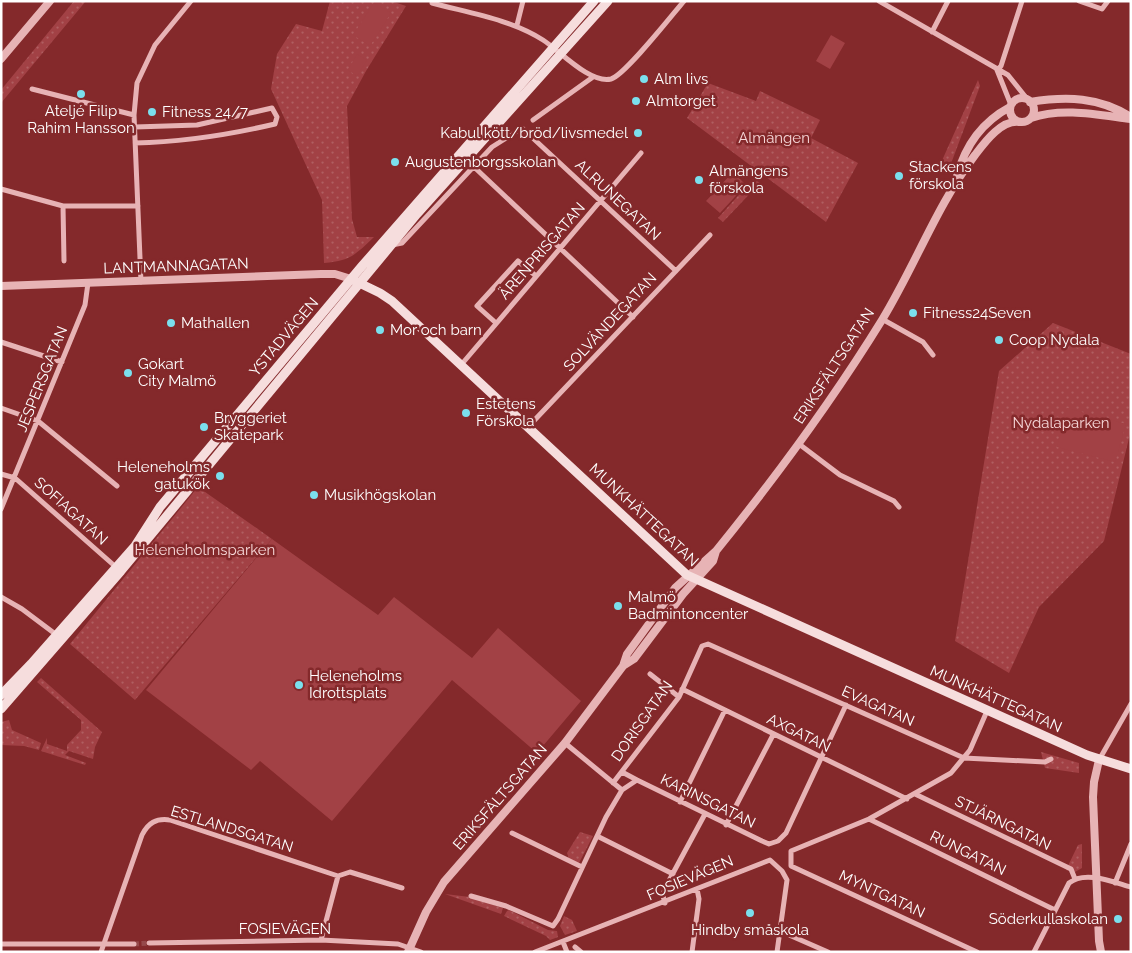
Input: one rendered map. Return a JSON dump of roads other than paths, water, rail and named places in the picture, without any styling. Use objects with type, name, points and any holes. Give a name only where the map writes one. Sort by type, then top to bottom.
[{"type":"main road","name":"YSTADVÄGEN","points":[[1,709],[59,637],[119,569],[355,281],[594,1]]},
{"type":"main road","name":"YSTADVÄGEN","points":[[355,281],[391,246],[417,214],[608,1]]},
{"type":"main road","name":"MUNKHÄTTEGATAN","points":[[355,281],[392,301],[692,577],[1099,760],[1131,769]]},
{"type":"main road","name":"YSTADVÄGEN","points":[[1,695],[59,637]]},
{"type":"street","points":[[1,59],[50,1]]},
{"type":"street","points":[[141,282],[134,115],[137,83],[155,46],[191,1]]},
{"type":"street","points":[[517,25],[524,1]]},
{"type":"street","points":[[432,3],[517,25],[554,48],[593,77],[603,79],[614,78],[631,62],[684,1]]},
{"type":"street","points":[[879,1],[1008,75],[1034,110],[1031,118]]},
{"type":"street","points":[[932,32],[948,1]]},
{"type":"street","points":[[997,70],[1001,66],[1022,1]]},
{"type":"street","points":[[1079,1],[1102,9],[1108,1]]},
{"type":"street","points":[[997,70],[1011,106],[1011,116],[1019,122],[1028,121],[1041,114],[1067,113],[1131,118]]},
{"type":"street","points":[[533,120],[593,77]]},
{"type":"street","points":[[32,89],[134,115]]},
{"type":"street","points":[[1011,106],[1020,98],[1029,101],[1058,98],[1099,101],[1131,118]]},
{"type":"street","name":"ERIKSFÄLTSGATAN","points":[[955,184],[960,165],[973,138],[996,116],[1011,106]]},
{"type":"street","points":[[135,127],[197,125],[272,108],[277,118],[275,124],[225,136],[166,143],[136,143]]},
{"type":"street","name":"ERIKSFÄLTSGATAN","points":[[409,950],[426,912],[444,882],[565,743],[623,666],[634,659],[692,577],[713,561],[716,551],[799,444],[882,319],[955,184],[974,155],[996,132],[1009,122],[1019,122]]},
{"type":"street","name":"YSTADVÄGEN","points":[[391,246],[402,243],[492,147],[522,128]]},
{"type":"street","name":"ALRUNEGATAN","points":[[522,128],[676,271]]},
{"type":"street","name":"ÄRENPRISGATAN","points":[[461,364],[641,154]]},
{"type":"street","points":[[473,166],[632,317]]},
{"type":"street","points":[[1,189],[63,206],[138,206]]},
{"type":"street","points":[[63,206],[64,261]]},
{"type":"street","name":"SOLVÄNDEGATAN","points":[[528,427],[710,235]]},
{"type":"street","points":[[496,323],[477,306],[518,261],[536,276]]},
{"type":"street","name":"LANTMANNAGATAN","points":[[1,286],[321,274],[335,274],[355,281]]},
{"type":"street","name":"JESPERSGATAN","points":[[1,509],[85,305],[88,283]]},
{"type":"street","points":[[882,319],[923,342],[934,355]]},
{"type":"street","points":[[1,342],[62,362]]},
{"type":"street","points":[[1,408],[38,421],[117,486]]},
{"type":"street","points":[[799,444],[840,475],[894,500],[899,507]]},
{"type":"street","name":"SOFIAGATAN","points":[[1,474],[15,478],[119,569]]},
{"type":"street","points":[[1,597],[22,609],[59,637]]},
{"type":"street","name":"EVAGATAN","points":[[702,646],[713,645],[964,758],[1045,762],[1051,759]]},
{"type":"street","name":"DORISGATAN","points":[[613,782],[679,696],[702,646]]},
{"type":"street","points":[[650,674],[679,696]]},
{"type":"street","name":"AXGATAN","points":[[682,689],[907,800]]},
{"type":"street","points":[[1102,952],[1099,941],[1094,782],[1099,760],[1131,704]]},
{"type":"street","points":[[821,758],[846,705]]},
{"type":"street","points":[[680,802],[725,710]]},
{"type":"street","points":[[869,819],[907,800],[951,773],[964,758],[987,711]]},
{"type":"street","points":[[726,825],[773,735]]},
{"type":"street","points":[[471,896],[506,906],[553,926],[622,790],[565,743]]},
{"type":"street","name":"KARINSGATAN","points":[[622,772],[726,825],[769,844],[778,841],[786,833],[821,758]]},
{"type":"street","name":"KARINSGATAN","points":[[622,790],[636,780]]},
{"type":"street","name":"STJÄRNGATAN","points":[[915,794],[1071,869],[1075,879]]},
{"type":"street","points":[[665,903],[663,896],[665,888],[705,814]]},
{"type":"street","name":"MYNTGATAN","points":[[869,819],[792,851],[791,866],[976,952]]},
{"type":"street","name":"RUNGATAN","points":[[869,819],[1055,910]]},
{"type":"street","name":"ESTLANDSGATAN","points":[[103,944],[142,835],[150,824],[158,820],[170,820],[338,876],[350,872],[402,888]]},
{"type":"street","points":[[512,833],[582,867]]},
{"type":"street","points":[[597,836],[673,874]]},
{"type":"street","points":[[1115,882],[1131,844]]},
{"type":"street","name":"FOSIEVÄGEN","points":[[535,952],[665,903],[770,860],[782,871],[787,880],[780,931]]},
{"type":"street","points":[[321,940],[338,876]]},
{"type":"street","points":[[1034,952],[1069,883],[1075,879],[1098,878],[1131,887]]},
{"type":"street","points":[[692,952],[699,899],[697,889]]},
{"type":"street","points":[[777,952],[780,931],[828,952]]},
{"type":"street","name":"FOSIEVÄGEN","points":[[149,943],[321,940],[398,944],[409,950],[420,952]]},
{"type":"street","points":[[563,942],[567,952]]},
{"type":"street","points":[[1,944],[134,944]]},
{"type":"street","points":[[101,952],[103,944]]},
{"type":"street","points":[[575,947],[581,952]]},
{"type":"tunnel","points":[[134,944],[149,943]]},
{"type":"place","name":"Alm livs","points":[[644,79]]},
{"type":"place","name":"Ateljé Filip Rahim Hansson","points":[[81,94]]},
{"type":"place","name":"Almtorget","points":[[636,101]]},
{"type":"place","name":"Fitness 24/7","points":[[152,112]]},
{"type":"place","name":"Kabul kött/bröd/livsmedel","points":[[638,133]]},
{"type":"place","name":"Augustenborgsskolan","points":[[395,162]]},
{"type":"place","name":"Stackens förskola","points":[[899,176]]},
{"type":"place","name":"Almängens förskola","points":[[699,180]]},
{"type":"place","name":"Fitness24Seven","points":[[913,313]]},
{"type":"place","name":"Mathallen","points":[[171,323]]},
{"type":"place","name":"Mor och barn","points":[[380,330]]},
{"type":"place","name":"Coop Nydala","points":[[999,340]]},
{"type":"place","name":"Gokart City Malmö","points":[[128,373]]},
{"type":"place","name":"Estetens Förskola","points":[[466,413]]},
{"type":"place","name":"Bryggeriet Skatepark","points":[[204,427]]},
{"type":"place","name":"Heleneholms gatukök","points":[[220,476]]},
{"type":"place","name":"Musikhögskolan","points":[[314,495]]},
{"type":"place","name":"Malmö Badmintoncenter","points":[[618,606]]},
{"type":"place","name":"Heleneholms Idrottsplats","points":[[299,685]]},
{"type":"place","name":"Hindby småskola","points":[[750,913]]},
{"type":"place","name":"Söderkullaskolan","points":[[1118,919]]},
{"type":"park label","name":"Almängen","points":[[774,138]]},
{"type":"park label","name":"Nydalaparken","points":[[1061,423]]},
{"type":"park label","name":"Heleneholmsparken","points":[[205,550]]}]
